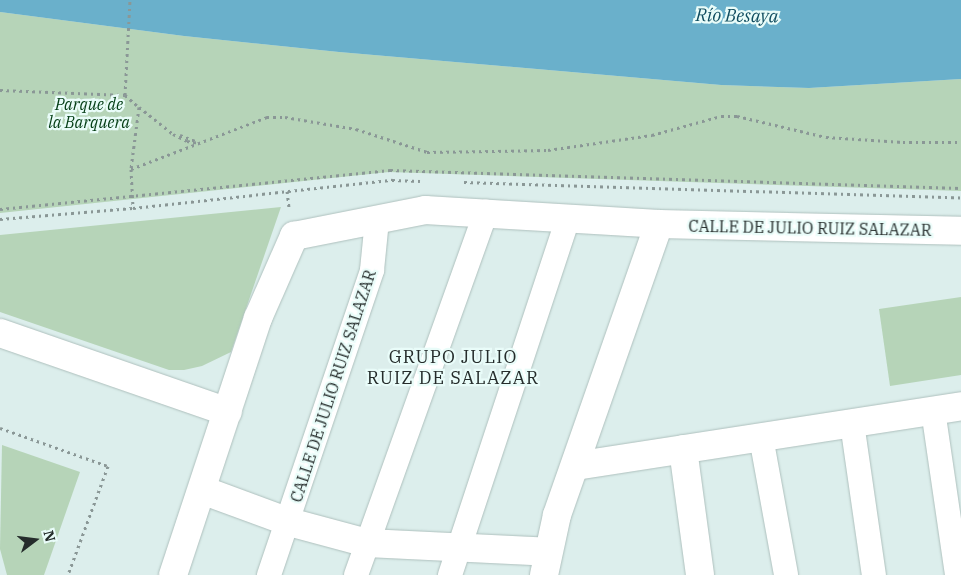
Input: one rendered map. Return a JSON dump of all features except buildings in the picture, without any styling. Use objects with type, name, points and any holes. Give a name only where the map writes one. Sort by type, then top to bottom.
[{"type":"street","name":"CALLE DE JULIO RUIZ SALAZAR","points":[[228,412],[258,318],[294,236],[424,210],[486,212],[659,224],[961,231]]},
{"type":"street","points":[[356,575],[486,212]]},
{"type":"street","points":[[450,575],[568,218]]},
{"type":"street","name":"CALLE DE JULIO RUIZ SALAZAR","points":[[270,575],[372,270],[377,220]]},
{"type":"street","name":"CALLE DE JULIO RUIZ SALAZAR","points":[[202,490],[289,522],[367,543],[460,547],[546,564],[556,515],[575,466],[659,224]]},
{"type":"street","points":[[0,333],[228,412],[173,575]]},
{"type":"street","points":[[575,466],[961,406]]},
{"type":"street","points":[[933,410],[957,575]]},
{"type":"street","points":[[852,423],[874,575]]},
{"type":"street","points":[[761,437],[786,575]]},
{"type":"street","points":[[683,449],[700,575]]},
{"type":"street","name":"CALLE DE JULIO RUIZ SALAZAR","points":[[556,515],[562,575]]},
{"type":"path","points":[[125,95],[130,0]]},
{"type":"path","points":[[0,90],[125,95],[173,134],[187,141],[201,143]]},
{"type":"path","points":[[133,208],[131,169],[139,107]]},
{"type":"path","points":[[131,169],[266,117],[285,117],[356,129],[427,152],[548,150],[652,135],[721,116],[737,116],[826,137],[902,142],[961,142]]},
{"type":"path","points":[[0,428],[108,466],[68,575]]},
{"type":"green space","name":"Parque de la Barquera","points":[[0,12],[184,36],[339,52],[721,85],[809,88],[961,79],[961,191],[389,172],[0,213]]},
{"type":"green space","points":[[281,207],[231,352],[202,366],[184,370],[169,370],[0,312],[0,235]]},
{"type":"green space","points":[[961,297],[961,375],[890,386],[879,309]]},
{"type":"green space","points":[[2,445],[80,472],[44,575],[7,575],[0,549]]},
{"type":"water","name":"Río Besaya","points":[[0,0],[961,0],[961,79],[809,88],[721,85],[339,52],[184,36],[0,12]]},
{"type":"district","name":"GRUPO JULIO RUIZ DE SALAZAR","points":[[453,368]]}]
